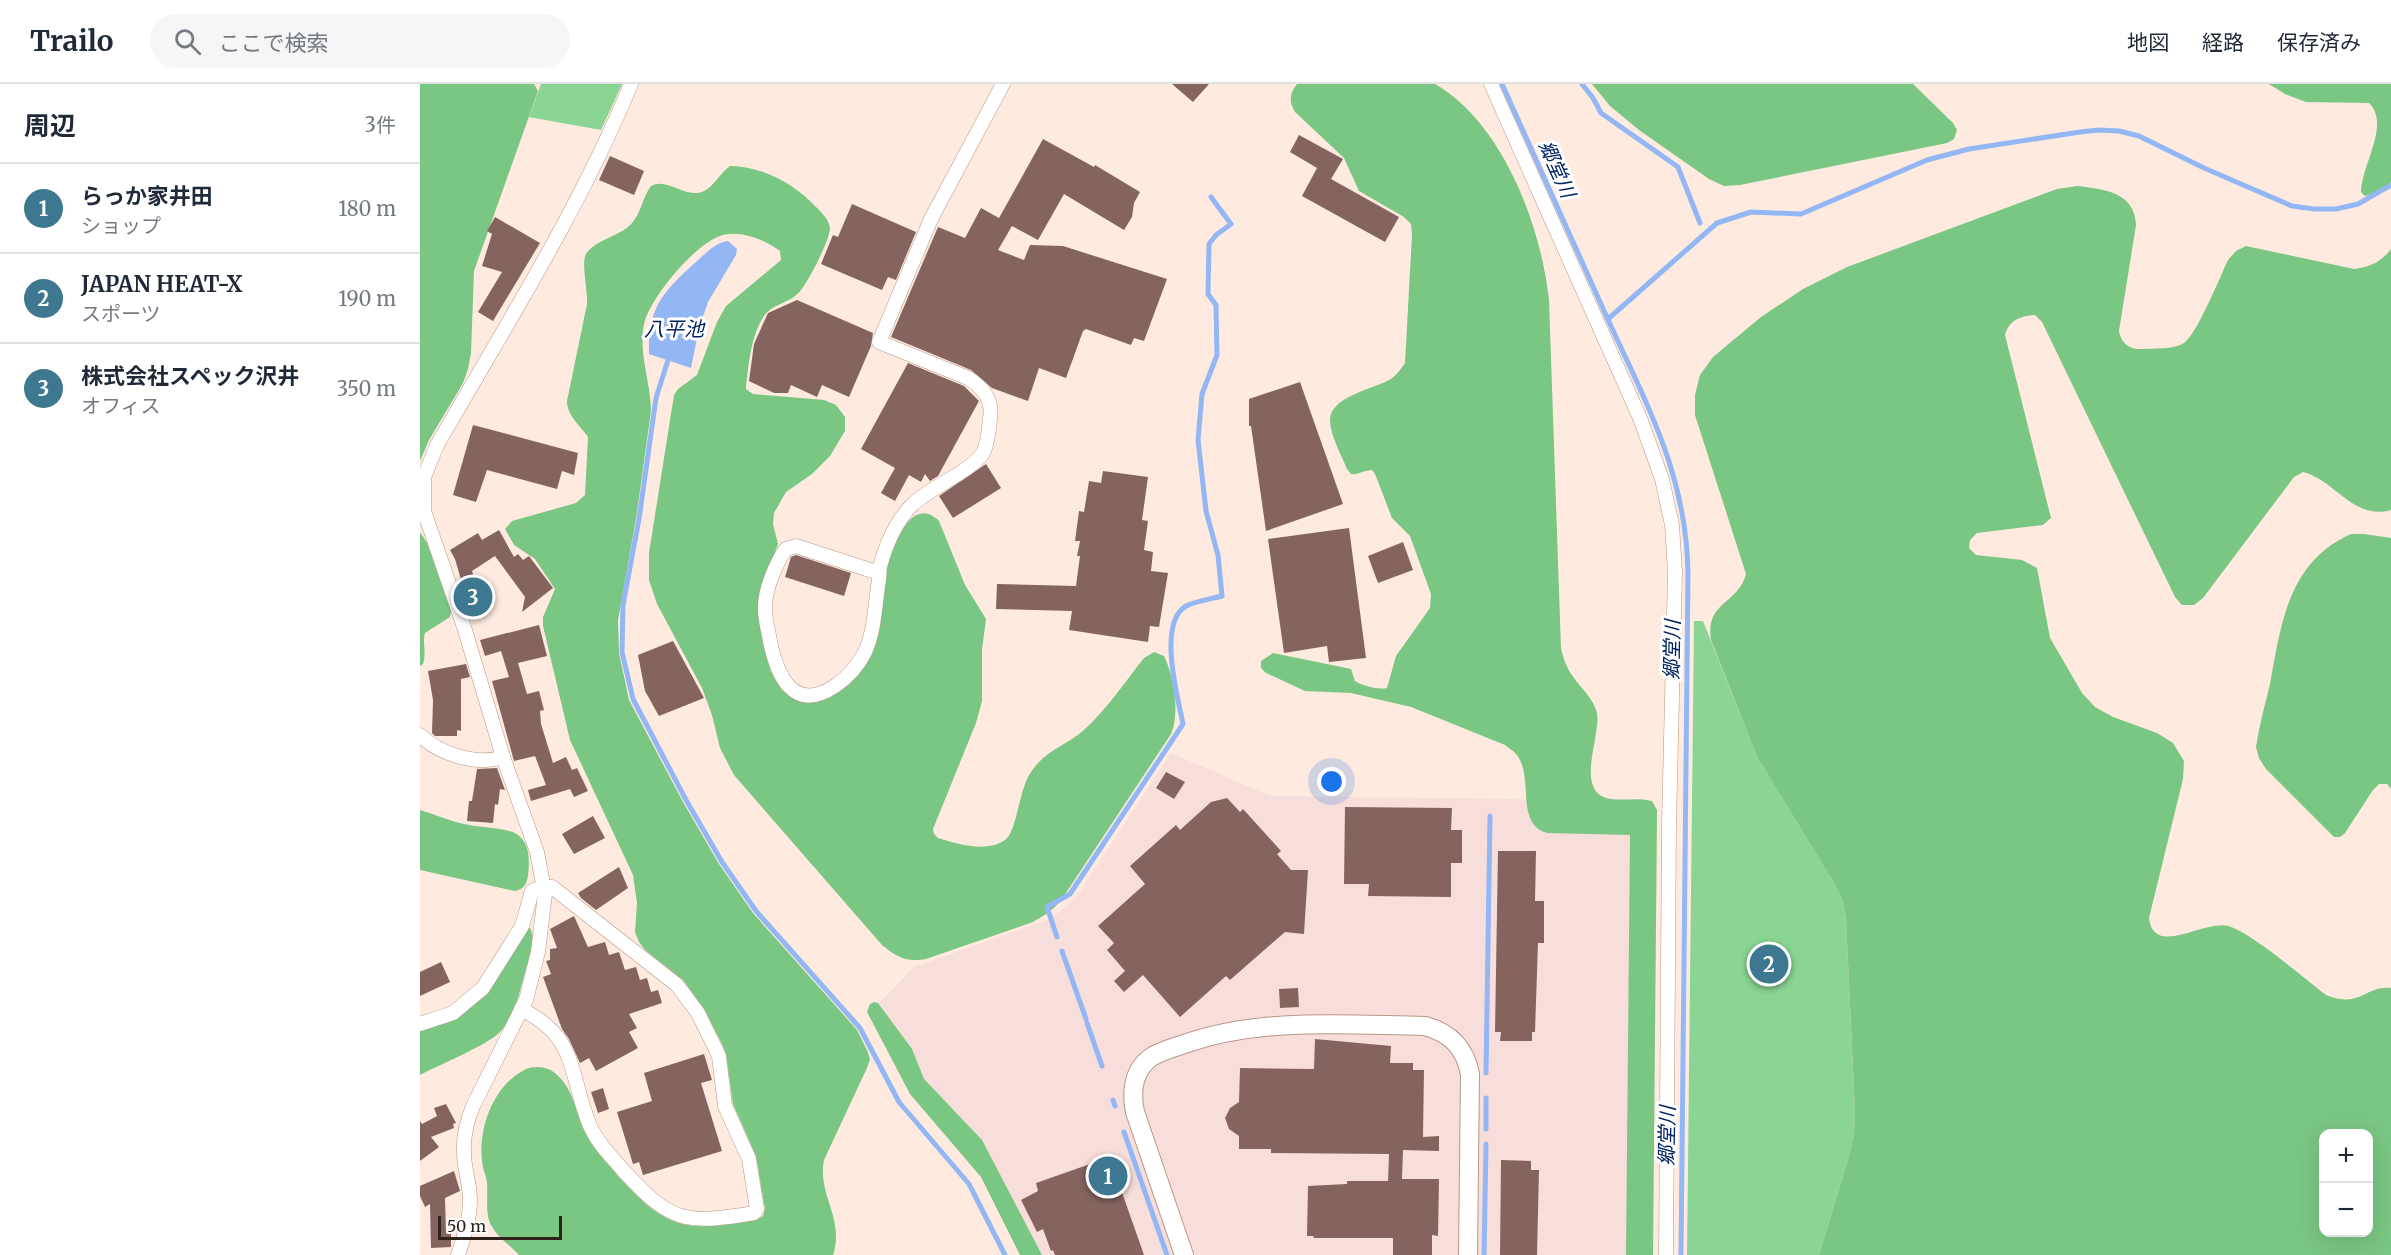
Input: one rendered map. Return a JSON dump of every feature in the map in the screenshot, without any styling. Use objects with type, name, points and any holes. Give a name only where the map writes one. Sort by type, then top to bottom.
[{"type":"street","points":[[458,1255],[468,1220],[470,1202],[470,1184],[464,1153],[467,1121],[526,1000],[538,952],[544,887],[537,852],[503,757],[464,627],[424,511],[424,477],[437,445],[565,223],[600,155],[631,84]]},
{"type":"street","points":[[879,573],[796,546],[786,549],[767,593],[765,616],[776,667],[788,687],[809,695],[820,694],[842,682],[851,673],[870,638],[879,573],[888,541],[910,507],[931,490],[976,462],[987,442],[991,404],[979,384],[879,342],[931,219],[1003,84]]},
{"type":"street","points":[[1491,84],[1640,418],[1662,479],[1672,525],[1675,572],[1669,824],[1666,1255]]},
{"type":"street","points":[[420,735],[429,744],[452,755],[495,760],[503,757]]},
{"type":"street","points":[[420,1024],[453,1013],[483,988],[522,926],[532,891],[552,887],[677,985],[698,1013],[719,1056],[725,1106],[749,1159],[757,1209],[754,1213],[713,1219],[690,1218],[663,1208],[651,1200],[594,1136],[569,1057],[557,1034],[536,1017],[521,1009]]},
{"type":"street","points":[[1184,1255],[1135,1112],[1132,1098],[1133,1084],[1139,1070],[1150,1059],[1194,1041],[1257,1028],[1300,1025],[1425,1026],[1451,1037],[1461,1048],[1470,1074],[1468,1255]]},
{"type":"shaded area","points":[[1171,753],[1270,796],[1652,801],[1657,810],[1653,1255],[1020,1255],[981,1177],[910,1094],[867,1008],[870,1004],[879,1003],[914,967],[1051,919],[1078,895]]},
{"type":"green space","points":[[420,84],[534,84],[538,91],[474,271],[471,353],[468,369],[463,383],[429,440],[420,461]]},
{"type":"green space","points":[[541,84],[622,84],[601,130],[529,117]]},
{"type":"green space","points":[[1297,84],[1435,84],[1459,101],[1499,150],[1527,209],[1537,241],[1545,271],[1549,300],[1561,649],[1569,671],[1591,699],[1597,713],[1591,763],[1593,787],[1600,795],[1611,799],[1652,801],[1657,810],[1653,1255],[1626,1255],[1630,835],[1547,833],[1537,828],[1531,820],[1521,763],[1515,753],[1505,745],[1411,707],[1351,693],[1305,691],[1266,673],[1261,668],[1261,661],[1273,653],[1351,669],[1358,683],[1375,688],[1387,688],[1396,656],[1430,608],[1431,594],[1410,536],[1392,518],[1375,474],[1372,470],[1351,474],[1332,433],[1330,421],[1332,413],[1344,400],[1389,380],[1405,363],[1411,224],[1404,217],[1359,191],[1344,158],[1295,112],[1291,98],[1292,91]]},
{"type":"green space","points":[[1592,84],[1913,84],[1953,123],[1957,130],[1954,139],[1947,143],[1740,185],[1724,186],[1709,179],[1639,130],[1610,106]]},
{"type":"green space","points":[[2269,84],[2391,84],[2391,182],[2377,192],[2365,196],[2361,192],[2376,134],[2375,112],[2369,103],[2306,102],[2285,94]]},
{"type":"green space","points":[[730,166],[754,169],[777,178],[797,190],[820,211],[830,228],[827,241],[801,290],[793,298],[772,308],[764,316],[751,349],[746,386],[746,389],[753,394],[824,400],[836,405],[845,417],[845,431],[830,456],[812,474],[786,492],[774,513],[773,524],[778,544],[761,591],[770,669],[776,681],[784,691],[796,698],[822,700],[845,687],[864,666],[886,567],[909,521],[923,513],[939,521],[965,585],[986,619],[982,649],[982,701],[976,723],[933,829],[938,838],[981,847],[1005,840],[1012,828],[1027,779],[1037,764],[1085,729],[1144,658],[1154,652],[1164,656],[1171,674],[1175,695],[1174,726],[1171,734],[1060,902],[1048,913],[1033,922],[926,959],[902,958],[882,945],[734,775],[720,748],[712,715],[702,688],[657,604],[649,580],[649,553],[674,395],[678,389],[697,375],[717,322],[726,306],[781,260],[780,251],[774,247],[760,240],[735,234],[720,236],[698,250],[664,287],[644,324],[643,346],[651,411],[636,519],[618,620],[619,653],[629,700],[719,864],[753,913],[857,1030],[870,1059],[824,1160],[824,1184],[836,1229],[833,1255],[519,1255],[497,1233],[489,1220],[487,1182],[481,1153],[485,1124],[496,1098],[514,1076],[532,1067],[546,1068],[559,1076],[569,1090],[587,1137],[595,1149],[636,1195],[665,1218],[695,1226],[712,1226],[756,1220],[763,1216],[765,1209],[756,1156],[733,1104],[726,1054],[722,1044],[704,1009],[683,980],[645,950],[635,932],[637,903],[633,875],[570,740],[543,626],[543,617],[555,589],[535,559],[514,545],[505,529],[512,521],[576,503],[585,495],[588,437],[572,416],[567,401],[587,304],[584,264],[586,254],[595,245],[624,230],[633,222],[651,186],[663,184],[689,192],[702,192]]},
{"type":"green space","points":[[2077,186],[2107,191],[2124,199],[2134,214],[2136,225],[2119,331],[2124,342],[2130,347],[2142,349],[2169,348],[2184,343],[2202,317],[2228,260],[2236,251],[2246,246],[2354,269],[2375,263],[2391,249],[2391,510],[2378,512],[2366,510],[2355,505],[2314,476],[2303,472],[2294,477],[2203,598],[2194,605],[2182,605],[2175,597],[2042,322],[2035,315],[2025,316],[2013,322],[2005,335],[2051,518],[2043,525],[1977,533],[1970,540],[1969,548],[1976,555],[2022,560],[2037,568],[2050,638],[2082,693],[2095,707],[2113,717],[2157,733],[2173,743],[2184,761],[2183,779],[2149,918],[2153,930],[2160,935],[2170,937],[2206,928],[2228,926],[2264,946],[2326,995],[2338,999],[2355,998],[2382,988],[2391,988],[2391,1255],[1819,1255],[1854,1134],[1855,1111],[1846,920],[1843,901],[1834,883],[1757,757],[1711,640],[1710,627],[1717,610],[1736,592],[1746,574],[1695,415],[1695,395],[1700,375],[1713,357],[1761,317],[1803,289],[1847,267],[2057,189]]},
{"type":"green space","points":[[420,532],[427,543],[451,611],[450,617],[425,633],[424,660],[420,666]]},
{"type":"green space","points":[[2351,534],[2391,538],[2391,789],[2387,784],[2379,784],[2345,833],[2340,837],[2334,837],[2266,769],[2259,758],[2256,747],[2278,639],[2291,597],[2313,561],[2330,546]]},
{"type":"green space","points":[[1694,621],[1703,621],[1757,757],[1843,901],[1846,920],[1855,1111],[1854,1134],[1819,1255],[1687,1255]]},
{"type":"green space","points":[[420,810],[458,823],[501,829],[520,837],[526,845],[529,857],[527,881],[524,886],[515,891],[420,870]]},
{"type":"green space","points":[[527,928],[530,928],[532,932],[530,954],[516,1003],[505,1027],[483,1044],[420,1075],[420,1028],[455,1016]]},
{"type":"green space","points":[[878,1003],[912,1049],[924,1079],[982,1140],[1042,1255],[1020,1255],[981,1177],[910,1094],[867,1012],[870,1004]]},
{"type":"water","name":"八平池","points":[[728,241],[737,249],[736,255],[708,302],[699,328],[691,368],[649,354],[651,324],[660,301],[675,282],[708,251]]},
{"type":"building","points":[[1172,84],[1209,84],[1193,102]]},
{"type":"building","points":[[1299,135],[1343,159],[1331,179],[1399,217],[1385,242],[1302,196],[1317,168],[1290,152]]},
{"type":"building","points":[[1043,139],[1094,167],[1095,165],[1140,192],[1134,203],[1132,217],[1124,230],[1064,194],[1038,240],[1012,226],[998,250],[1024,260],[1030,245],[1063,246],[1167,279],[1144,341],[1134,338],[1131,345],[1086,329],[1083,331],[1066,378],[1039,368],[1028,401],[992,388],[971,370],[891,337],[938,227],[965,238],[981,208],[999,218]]},
{"type":"building","points":[[610,156],[644,171],[634,195],[599,180]]},
{"type":"building","points":[[852,204],[916,232],[896,280],[888,277],[882,290],[821,264],[833,235],[838,237]]},
{"type":"building","points":[[495,217],[540,243],[493,321],[478,312],[502,272],[482,266],[492,234],[487,231]]},
{"type":"building","points":[[797,300],[873,333],[871,346],[849,397],[822,385],[817,397],[791,385],[788,393],[774,393],[749,381],[754,344],[768,313]]},
{"type":"building","points":[[908,363],[964,386],[979,401],[938,476],[930,481],[925,474],[921,482],[909,475],[895,501],[881,493],[895,468],[861,449]]},
{"type":"building","points":[[1300,382],[1343,504],[1266,531],[1251,426],[1249,426],[1249,399]]},
{"type":"building","points":[[473,425],[578,453],[574,475],[562,471],[557,489],[487,470],[476,502],[453,495]]},
{"type":"building","points":[[986,464],[1001,488],[953,518],[939,496]]},
{"type":"building","points":[[1103,471],[1148,477],[1142,520],[1148,521],[1144,550],[1153,552],[1151,571],[1168,573],[1159,627],[1150,626],[1148,642],[1069,630],[1072,611],[996,609],[997,584],[1076,586],[1080,541],[1075,541],[1079,511],[1084,512],[1089,481],[1101,483]]},
{"type":"building","points":[[1349,528],[1366,658],[1329,662],[1327,646],[1284,653],[1268,539]]},
{"type":"building","points":[[499,530],[514,557],[518,554],[523,560],[529,556],[553,588],[522,612],[525,597],[495,556],[472,571],[482,602],[469,607],[455,559],[450,550],[478,533],[482,540]]},
{"type":"building","points":[[1403,542],[1413,570],[1378,583],[1368,556]]},
{"type":"building","points":[[796,555],[851,573],[844,596],[785,577],[791,557]]},
{"type":"building","points":[[539,625],[547,656],[518,663],[527,694],[539,691],[544,710],[540,711],[541,724],[553,763],[566,757],[572,770],[577,768],[588,791],[574,797],[570,789],[531,801],[528,790],[546,785],[535,756],[514,761],[492,681],[509,677],[501,651],[485,656],[480,640]]},
{"type":"building","points":[[673,641],[704,698],[659,716],[645,691],[638,655]]},
{"type":"building","points":[[466,664],[470,677],[461,679],[461,731],[457,730],[457,736],[435,736],[432,733],[433,700],[428,671]]},
{"type":"building","points":[[497,768],[505,790],[500,789],[498,805],[495,804],[493,823],[467,821],[469,801],[472,801],[477,769]]},
{"type":"building","points":[[1166,772],[1185,782],[1174,799],[1156,788]]},
{"type":"building","points":[[1227,798],[1240,812],[1243,809],[1281,851],[1277,854],[1291,870],[1308,870],[1304,934],[1285,932],[1230,980],[1226,976],[1180,1017],[1143,975],[1124,992],[1114,981],[1125,971],[1107,950],[1114,943],[1098,926],[1145,884],[1130,866],[1176,825],[1180,830],[1211,802]]},
{"type":"building","points":[[1345,807],[1452,808],[1451,830],[1462,830],[1462,863],[1451,863],[1451,897],[1368,896],[1369,884],[1344,884]]},
{"type":"building","points":[[593,816],[605,838],[574,854],[562,834]]},
{"type":"building","points":[[1498,851],[1536,851],[1535,901],[1544,901],[1544,943],[1538,943],[1535,1032],[1532,1032],[1532,1041],[1500,1041],[1501,1032],[1495,1032]]},
{"type":"building","points":[[619,867],[628,888],[596,910],[581,898],[578,893]]},
{"type":"building","points":[[574,916],[588,947],[605,942],[609,955],[619,952],[625,970],[636,967],[640,980],[647,978],[651,992],[658,990],[662,1003],[629,1014],[637,1028],[629,1032],[638,1048],[596,1071],[589,1058],[580,1063],[562,1029],[543,977],[551,974],[546,961],[550,960],[550,949],[557,948],[550,929]]},
{"type":"building","points":[[441,962],[450,982],[420,996],[420,972]]},
{"type":"building","points":[[1298,988],[1299,1007],[1280,1008],[1279,989]]},
{"type":"building","points":[[1315,1039],[1391,1046],[1390,1063],[1413,1063],[1413,1070],[1424,1070],[1423,1137],[1439,1136],[1439,1151],[1403,1150],[1402,1179],[1439,1179],[1438,1236],[1432,1235],[1432,1255],[1393,1255],[1393,1238],[1314,1238],[1307,1236],[1308,1186],[1347,1184],[1347,1181],[1388,1181],[1389,1154],[1271,1153],[1271,1149],[1239,1149],[1239,1136],[1229,1129],[1225,1118],[1230,1108],[1239,1102],[1240,1068],[1314,1069]]},
{"type":"building","points":[[704,1054],[712,1080],[701,1083],[722,1151],[643,1175],[639,1162],[633,1164],[617,1112],[652,1101],[644,1073]]},
{"type":"building","points":[[603,1088],[609,1109],[598,1113],[591,1092]]},
{"type":"building","points":[[446,1104],[456,1123],[453,1124],[454,1128],[431,1137],[439,1147],[420,1161],[420,1121],[422,1124],[437,1116],[434,1108]]},
{"type":"building","points":[[1113,1156],[1123,1183],[1119,1184],[1144,1255],[1055,1255],[1053,1250],[1051,1251],[1043,1229],[1037,1232],[1021,1200],[1038,1191],[1036,1183]]},
{"type":"building","points":[[1501,1160],[1531,1161],[1531,1170],[1539,1170],[1537,1255],[1500,1255]]},
{"type":"building","points":[[454,1171],[460,1191],[445,1198],[446,1232],[451,1232],[451,1247],[431,1248],[430,1204],[425,1207],[420,1196],[420,1186]]},
{"type":"waterway","name":"郷堂川","points":[[1502,84],[1661,438],[1680,501],[1686,536],[1688,572],[1681,1255]]},
{"type":"waterway","points":[[1582,84],[1601,113],[1678,167],[1700,223]]},
{"type":"waterway","points":[[1608,319],[1717,223],[1751,212],[1801,214],[1927,160],[1969,149],[2080,132],[2119,131],[2139,136],[2204,168],[2292,206],[2336,209],[2358,204],[2391,185]]},
{"type":"waterway","points":[[1057,937],[1047,907],[1070,894],[1183,724],[1174,680],[1171,644],[1177,615],[1190,604],[1222,596],[1218,555],[1206,511],[1198,440],[1202,394],[1217,355],[1216,305],[1208,294],[1209,244],[1216,235],[1231,224],[1211,197]]},
{"type":"waterway","points":[[668,360],[656,398],[639,519],[623,605],[622,652],[633,699],[686,800],[722,862],[756,911],[860,1028],[899,1102],[969,1184],[1005,1255]]},
{"type":"waterway","points":[[1486,1073],[1490,816]]},
{"type":"waterway","points":[[1062,951],[1086,1019]]},
{"type":"waterway","points":[[1087,1023],[1102,1066]]},
{"type":"waterway","points":[[1486,1098],[1486,1129]]},
{"type":"waterway","points":[[1113,1100],[1115,1106]]},
{"type":"waterway","points":[[1124,1132],[1167,1255]]},
{"type":"waterway","points":[[1484,1255],[1486,1144]]},
{"type":"place","name":"株式会社スペック沢井","points":[[473,597]]},
{"type":"place","name":"JAPAN HEAT-X","points":[[1769,964]]},
{"type":"place","name":"らっか家井田","points":[[1108,1176]]}]
